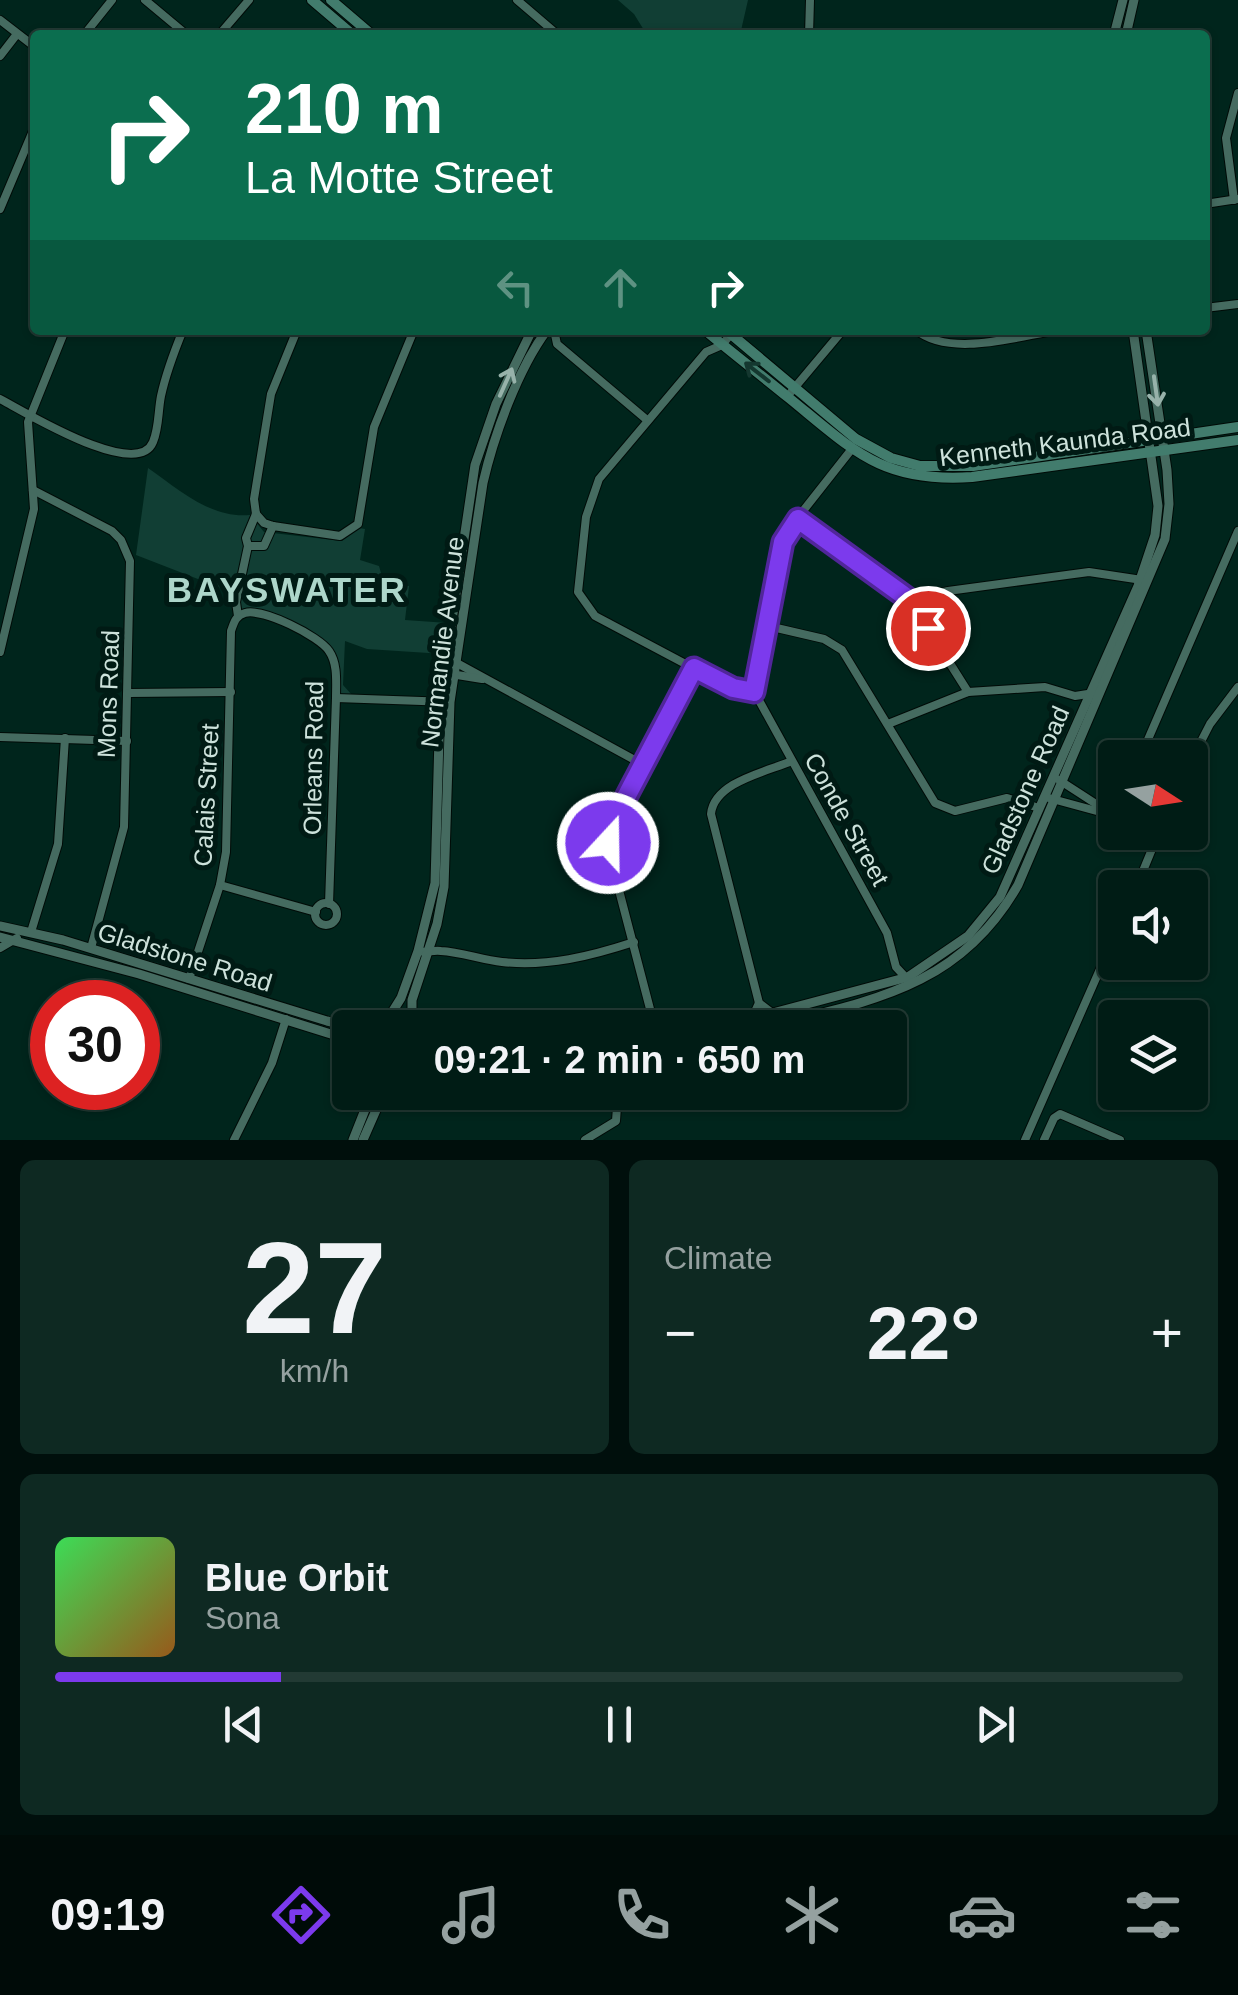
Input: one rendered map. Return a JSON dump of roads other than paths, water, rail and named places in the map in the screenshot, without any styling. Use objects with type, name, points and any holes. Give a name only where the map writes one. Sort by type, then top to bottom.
[{"type":"main road","points":[[312,0],[347,30]]},
{"type":"main road","points":[[331,0],[366,30]]},
{"type":"main road","name":"Kenneth Kaunda Road","points":[[713,335],[856,439],[891,458],[920,466],[1008,467],[1164,452],[1238,440]]},
{"type":"main road","name":"Kenneth Kaunda Road","points":[[732,335],[851,450],[873,462],[921,477],[952,478],[1146,440],[1238,427]]},
{"type":"street","points":[[88,30],[112,0]]},
{"type":"street","points":[[145,0],[181,30]]},
{"type":"street","points":[[223,30],[249,0]]},
{"type":"street","points":[[517,0],[552,30]]},
{"type":"street","points":[[809,30],[810,0]]},
{"type":"street","points":[[1115,30],[1123,0]]},
{"type":"street","points":[[1127,30],[1134,0]]},
{"type":"street","points":[[0,20],[30,43]]},
{"type":"street","points":[[0,56],[18,34]]},
{"type":"street","points":[[1210,203],[1236,200],[1226,138],[1238,93]]},
{"type":"street","points":[[0,209],[30,138]]},
{"type":"street","points":[[1210,307],[1238,304]]},
{"type":"street","points":[[0,652],[5,612],[34,509],[30,414],[63,335]]},
{"type":"street","points":[[0,399],[106,450],[134,454],[148,451],[181,335]]},
{"type":"street","name":"Calais Street","points":[[188,983],[220,885],[226,852],[232,631],[241,615],[236,602],[248,546],[246,538],[256,514],[254,500],[271,394],[294,335]]},
{"type":"street","points":[[256,514],[272,526],[340,536],[358,524],[374,427],[412,335]]},
{"type":"street","name":"Normandie Avenue","points":[[411,1010],[441,907],[446,862],[445,702],[475,465],[529,335]]},
{"type":"street","points":[[530,335],[536,344],[557,344]]},
{"type":"street","name":"Normandie Avenue","points":[[450,661],[480,501],[497,435],[536,344],[545,335]]},
{"type":"street","points":[[552,335],[557,344],[648,420]]},
{"type":"street","points":[[706,352],[709,335]]},
{"type":"street","points":[[727,335],[722,345],[706,352],[599,478],[586,517],[578,592],[595,616],[733,688],[754,692],[783,542],[851,450]]},
{"type":"street","points":[[791,392],[839,335]]},
{"type":"street","points":[[926,335],[939,342],[960,344],[1023,335]]},
{"type":"street","name":"Gladstone Road","points":[[1134,335],[1146,440],[1158,494],[1158,519],[1145,581]]},
{"type":"street","name":"Gladstone Road","points":[[820,1010],[909,982],[960,956],[997,918],[1018,886],[1045,824],[1058,779],[1165,539],[1169,518],[1164,452],[1147,335]]},
{"type":"street","points":[[486,431],[497,435]]},
{"type":"street","name":"Mons Road","points":[[34,490],[104,526],[125,546],[131,570],[123,839],[90,952]]},
{"type":"street","points":[[798,519],[910,600],[968,692]]},
{"type":"street","points":[[248,546],[264,546],[272,526]]},
{"type":"street","points":[[1148,740],[1238,531]]},
{"type":"street","points":[[910,600],[1089,572],[1145,581]]},
{"type":"street","points":[[1124,577],[1136,602]]},
{"type":"street","name":"Orleans Road","points":[[241,615],[264,615],[319,640],[335,664],[328,904]]},
{"type":"street","points":[[768,626],[824,639],[842,650],[924,788],[942,807],[964,810],[1008,798],[1039,808]]},
{"type":"street","points":[[450,661],[642,764]]},
{"type":"street","points":[[651,1010],[608,836],[694,668]]},
{"type":"street","points":[[448,674],[486,680]]},
{"type":"street","points":[[888,724],[968,692],[1045,687],[1075,696],[1095,694]]},
{"type":"street","points":[[1202,740],[1238,687]]},
{"type":"street","points":[[129,693],[232,692]]},
{"type":"street","name":"Conde Street","points":[[754,692],[887,933],[896,967]]},
{"type":"street","points":[[1075,696],[1087,712]]},
{"type":"street","points":[[336,698],[445,702]]},
{"type":"street","points":[[0,738],[126,741]]},
{"type":"street","points":[[36,937],[58,844],[65,738]]},
{"type":"street","points":[[759,1010],[760,1003],[712,825],[712,804],[726,790],[792,761]]},
{"type":"street","points":[[1058,779],[1098,805]]},
{"type":"street","points":[[1050,799],[1098,810]]},
{"type":"street","name":"Gladstone Road","points":[[909,982],[954,948],[989,912],[1008,881],[1039,808],[1050,799]]},
{"type":"street","points":[[1034,819],[1045,824]]},
{"type":"street","points":[[220,885],[316,912]]},
{"type":"street","points":[[328,904],[337,912],[332,923],[320,923],[316,912],[319,906],[328,904]]},
{"type":"street","name":"Gladstone Road","points":[[0,926],[188,983],[332,1033]]},
{"type":"street","points":[[0,948],[18,934]]},
{"type":"street","name":"Gladstone Road","points":[[0,937],[18,934]]},
{"type":"street","points":[[427,946],[481,959],[527,964],[586,956],[634,942]]},
{"type":"street","name":"Normandie Avenue","points":[[391,1010],[401,998],[427,946]]},
{"type":"street","points":[[896,967],[909,982]]},
{"type":"street","points":[[890,988],[896,967]]},
{"type":"street","points":[[1026,1140],[1098,974]]},
{"type":"street","name":"Gladstone Road","points":[[786,1010],[890,988]]},
{"type":"street","points":[[760,1003],[768,1010]]},
{"type":"street","points":[[234,1140],[272,1063],[287,1015]]},
{"type":"street","name":"Gladstone Road","points":[[287,1015],[332,1023]]},
{"type":"street","points":[[353,1140],[365,1110]]},
{"type":"street","points":[[363,1140],[376,1110]]},
{"type":"street","points":[[585,1140],[615,1122],[616,1110]]},
{"type":"street","points":[[1044,1140],[1054,1118],[1060,1114],[1099,1136],[1120,1140]]},
{"type":"district","name":"BAYSWATER","points":[[287,589]]}]
